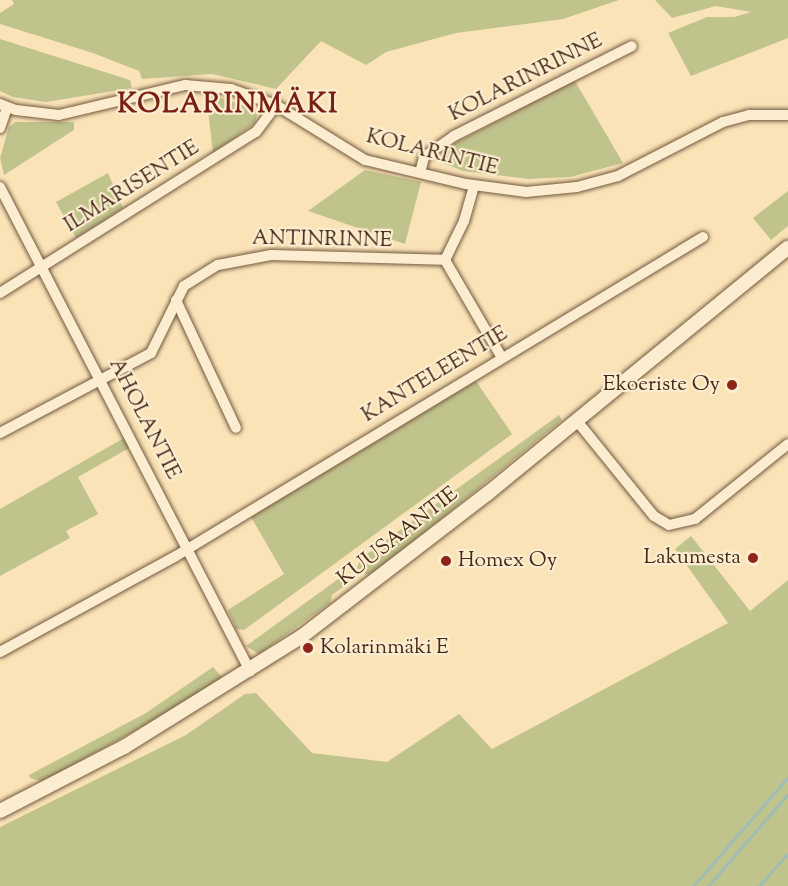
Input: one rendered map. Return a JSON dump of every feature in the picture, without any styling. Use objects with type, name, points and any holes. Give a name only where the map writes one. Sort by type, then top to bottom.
[{"type":"main road","name":"KUUSAANTIE","points":[[0,811],[124,747],[250,671],[357,596],[577,421],[788,248]]},
{"type":"street","name":"KOLARINRINNE","points":[[420,173],[424,157],[454,136],[632,46]]},
{"type":"street","name":"KOLARINTIE","points":[[3,106],[59,115],[185,85],[231,89],[276,105],[354,155],[474,186],[534,192],[589,185],[629,172],[723,122],[749,115],[788,115]]},
{"type":"street","name":"ILMARISENTIE","points":[[0,292],[256,132],[276,105]]},
{"type":"street","points":[[0,128],[3,106]]},
{"type":"street","points":[[474,186],[445,260],[502,358]]},
{"type":"street","name":"AHOLANTIE","points":[[0,187],[102,378],[250,671]]},
{"type":"street","name":"KANTELEENTIE","points":[[0,652],[187,548],[703,237]]},
{"type":"street","name":"ANTINRINNE","points":[[0,433],[151,353],[184,286],[202,272],[250,257],[445,260]]},
{"type":"street","points":[[176,300],[236,428]]},
{"type":"street","points":[[577,421],[654,516],[669,525],[695,519],[788,444]]},
{"type":"green space","points":[[12,0],[619,0],[563,19],[456,33],[386,52],[366,65],[321,41],[276,89],[212,74],[142,79],[139,71],[93,53],[0,24],[0,13],[14,4]]},
{"type":"green space","points":[[655,0],[788,0],[788,38],[691,76],[668,33],[707,17],[734,17],[751,12],[716,6],[672,18]]},
{"type":"green space","points":[[0,39],[130,80],[132,88],[46,102],[13,97],[0,91]]},
{"type":"green space","points":[[575,81],[623,163],[570,177],[528,179],[463,171],[440,162],[442,150]]},
{"type":"green space","points":[[206,93],[258,110],[255,123],[213,153]]},
{"type":"green space","points":[[15,122],[74,122],[74,130],[4,175],[0,158],[9,127]]},
{"type":"green space","points":[[365,170],[421,182],[405,244],[308,211]]},
{"type":"green space","points":[[108,173],[123,208],[76,238],[56,202]]},
{"type":"green space","points":[[788,191],[788,226],[771,240],[753,218]]},
{"type":"green space","points":[[476,381],[512,434],[244,630],[236,629],[228,610],[284,574],[251,517]]},
{"type":"green space","points":[[559,415],[562,420],[370,577],[357,568],[360,559]]},
{"type":"green space","points":[[124,438],[129,448],[78,477],[98,514],[66,531],[70,538],[0,576],[0,509]]},
{"type":"green space","points":[[691,536],[750,611],[788,580],[788,886],[0,886],[0,827],[186,735],[245,694],[256,693],[312,753],[387,762],[459,714],[492,749],[728,623],[675,549]]},
{"type":"green space","points":[[341,577],[347,584],[332,595],[330,603],[259,654],[246,646]]},
{"type":"green space","points":[[213,667],[222,677],[219,684],[53,776],[41,781],[30,778],[29,775],[146,713]]},
{"type":"waterway","points":[[693,886],[788,777]]},
{"type":"waterway","points":[[708,886],[788,794]]},
{"type":"waterway","points":[[759,886],[788,853]]},
{"type":"place","name":"Ekoeriste Oy","points":[[732,385]]},
{"type":"place","name":"Lakumesta","points":[[753,558]]},
{"type":"place","name":"Homex Oy","points":[[446,561]]},
{"type":"place","name":"Kolarinmäki E","points":[[308,648]]},
{"type":"district","name":"KOLARINMÄKI","points":[[228,106]]}]
